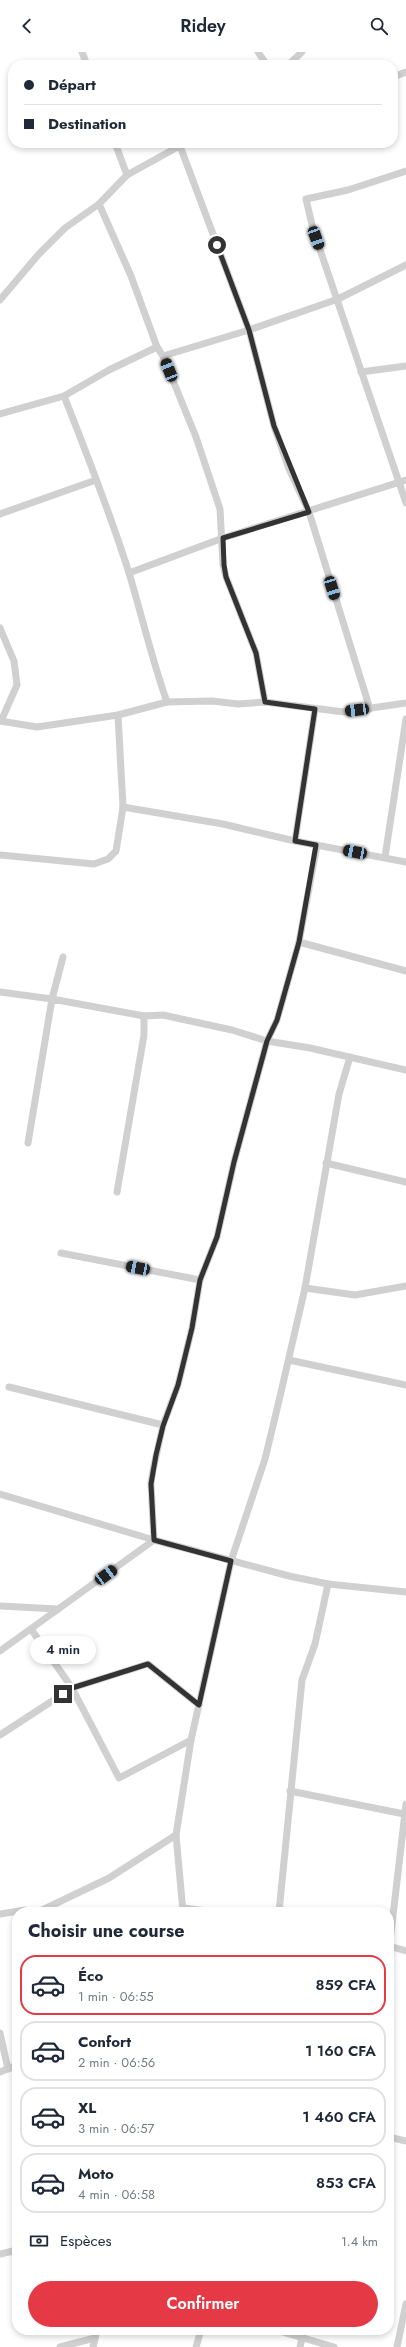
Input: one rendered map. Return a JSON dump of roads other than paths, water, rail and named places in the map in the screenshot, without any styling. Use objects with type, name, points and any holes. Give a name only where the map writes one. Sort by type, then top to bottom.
[{"type":"street","points":[[293,60],[302,52]]},
{"type":"street","points":[[117,148],[127,175]]},
{"type":"street","points":[[0,300],[38,255],[65,228],[99,204],[127,175],[176,148]]},
{"type":"street","points":[[183,148],[249,330],[274,426],[309,512],[370,709]]},
{"type":"street","points":[[406,171],[348,190],[306,199],[313,229],[338,299],[361,372],[403,481],[406,503]]},
{"type":"street","points":[[99,204],[131,276],[157,347],[164,356],[196,437],[220,509],[226,577],[256,653],[265,702]]},
{"type":"street","points":[[164,356],[249,330],[338,299],[406,265]]},
{"type":"street","points":[[0,414],[64,396],[109,370],[157,347]]},
{"type":"street","points":[[361,372],[406,366]]},
{"type":"street","points":[[64,396],[129,573],[158,676],[167,702]]},
{"type":"street","points":[[0,514],[96,480]]},
{"type":"street","points":[[129,573],[223,538],[403,481]]},
{"type":"street","points":[[0,628],[14,661],[17,685],[0,722],[37,727],[118,715],[167,702],[212,701],[238,704],[265,702],[344,712],[406,703]]},
{"type":"street","points":[[295,841],[315,709]]},
{"type":"street","points":[[0,855],[94,864],[108,859],[116,851],[123,807],[118,715]]},
{"type":"street","points":[[385,857],[406,719]]},
{"type":"street","points":[[123,807],[224,824],[295,841],[406,862]]},
{"type":"street","points":[[154,1540],[151,1484],[163,1426],[178,1385],[192,1328],[200,1280],[217,1237],[234,1162],[267,1041],[277,1020],[299,942],[316,845]]},
{"type":"street","points":[[299,942],[406,971]]},
{"type":"street","points":[[28,1143],[52,999],[63,957]]},
{"type":"street","points":[[0,992],[52,999],[144,1016],[163,1015],[232,1030],[267,1041],[350,1057],[406,1070]]},
{"type":"street","points":[[117,1192],[143,1042],[144,1016]]},
{"type":"street","points":[[184,1907],[176,1836],[191,1740],[231,1561],[265,1459],[289,1360],[305,1288],[339,1094],[350,1057]]},
{"type":"street","points":[[326,1164],[406,1182]]},
{"type":"street","points":[[61,1253],[200,1280]]},
{"type":"street","points":[[305,1288],[355,1295],[406,1286]]},
{"type":"street","points":[[289,1360],[406,1384]]},
{"type":"street","points":[[9,1387],[163,1426]]},
{"type":"street","points":[[0,1494],[154,1540],[231,1561],[328,1584],[406,1592]]},
{"type":"street","points":[[0,1651],[154,1540]]},
{"type":"street","points":[[279,1907],[302,1680],[315,1644],[328,1584]]},
{"type":"street","points":[[0,1606],[58,1609]]},
{"type":"street","points":[[31,1629],[72,1688],[119,1778],[191,1740]]},
{"type":"street","points":[[0,1735],[72,1688],[148,1664],[199,1705]]},
{"type":"street","points":[[290,1791],[404,1814]]},
{"type":"street","points":[[394,1907],[406,1804]]},
{"type":"street","points":[[48,1907],[109,1878],[176,1836]]},
{"type":"street","points":[[0,1914],[12,1911]]},
{"type":"street","points":[[394,1949],[406,1950]]},
{"type":"street","points":[[0,2033],[8,2070]]},
{"type":"street","points":[[0,2072],[12,2068]]},
{"type":"street","points":[[394,2138],[406,2141]]},
{"type":"street","points":[[0,2254],[12,2251]]},
{"type":"street","points":[[397,2347],[406,2304]]},
{"type":"street","points":[[93,2347],[96,2335]]},
{"type":"street","points":[[196,2347],[200,2335]]},
{"type":"street","points":[[290,2335],[334,2347]]},
{"type":"street","points":[[300,2347],[303,2335]]},
{"type":"street","points":[[60,2347],[95,2338]]}]
